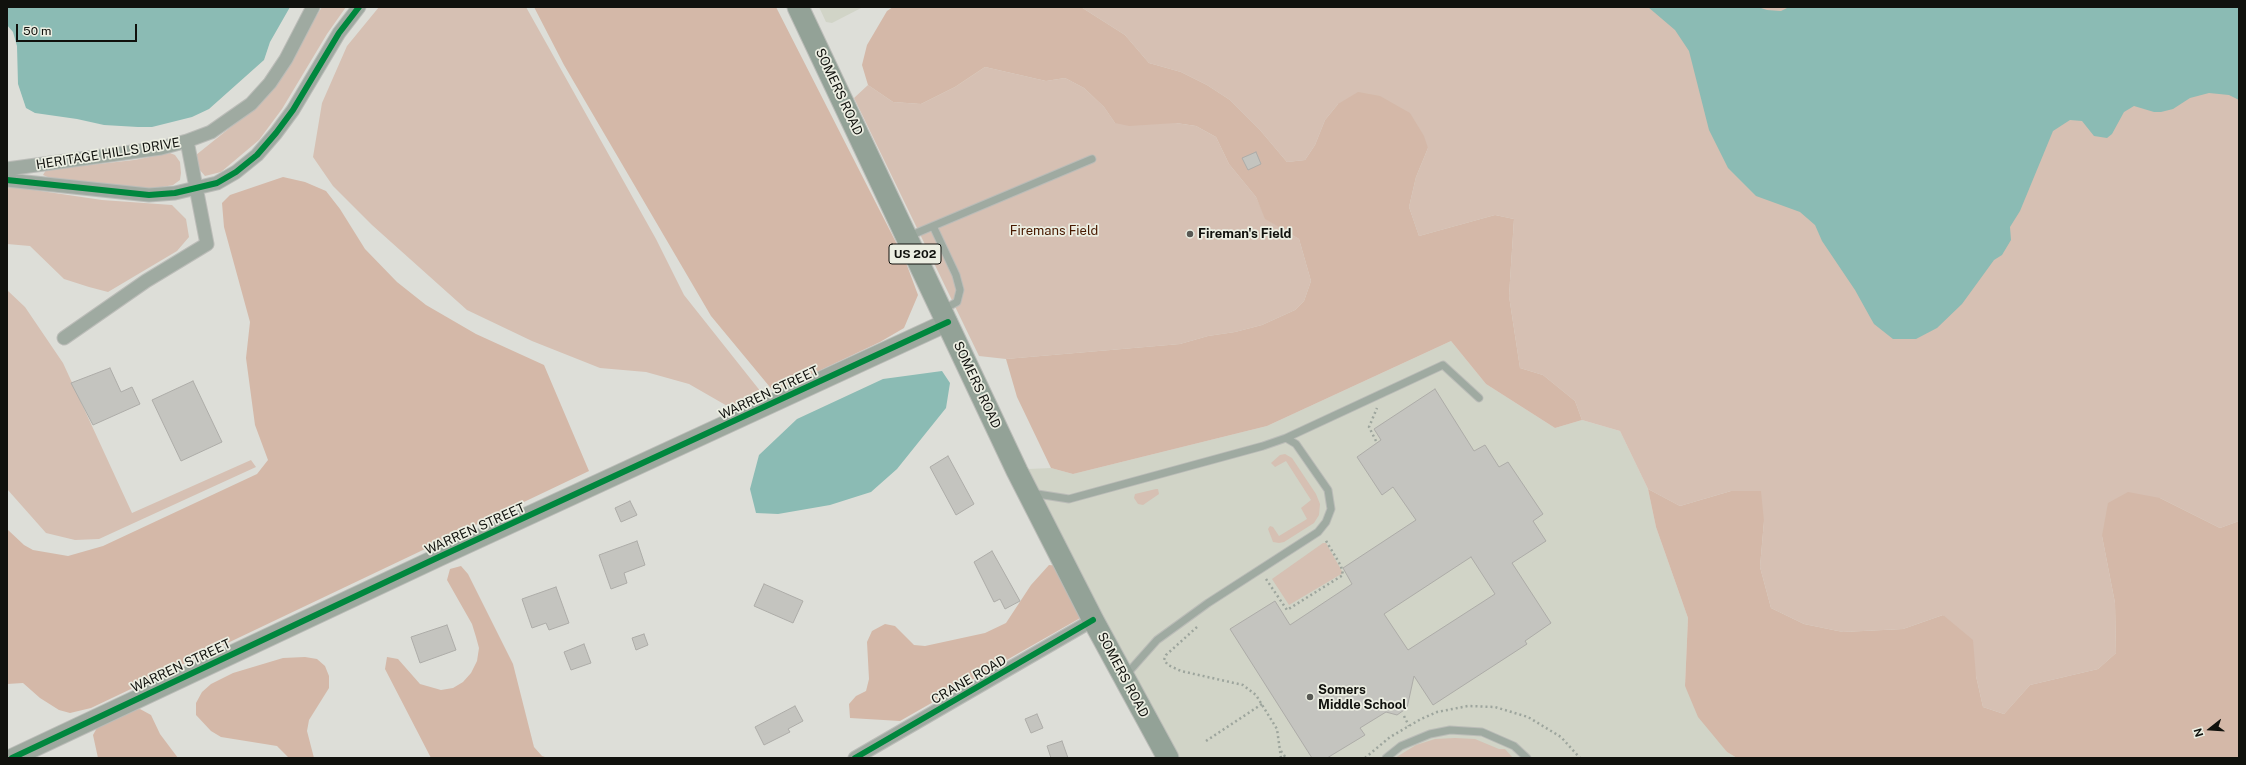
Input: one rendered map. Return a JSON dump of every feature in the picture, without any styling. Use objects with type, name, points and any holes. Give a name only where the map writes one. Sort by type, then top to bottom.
[{"type":"main road","name":"SOMERS ROAD","points":[[798,7],[1028,492],[1093,620],[1168,758]]},
{"type":"street","name":"HERITAGE HILLS DRIVE","points":[[7,169],[131,153],[187,141],[211,132],[251,104],[270,83],[286,59],[314,7]]},
{"type":"street","name":"HERITAGE HILLS DRIVE","points":[[7,180],[149,195],[196,189],[217,182],[236,172],[257,155],[293,110],[339,33],[359,7]]},
{"type":"street","points":[[64,338],[146,281],[207,244],[187,141]]},
{"type":"street","name":"WARREN STREET","points":[[12,758],[945,316]]},
{"type":"street","name":"CRANE ROAD","points":[[855,758],[1093,620]]},
{"type":"lane","points":[[907,237],[1092,159]]},
{"type":"lane","points":[[933,226],[956,275],[960,290],[957,302],[945,316]]},
{"type":"lane","points":[[1028,492],[1070,499],[1263,446],[1286,438],[1443,365],[1479,398]]},
{"type":"lane","points":[[1123,677],[1157,640],[1208,603],[1318,532],[1326,522],[1331,509],[1328,490],[1296,444],[1286,438]]},
{"type":"lane","points":[[1386,758],[1401,746],[1430,734],[1450,730],[1482,732],[1514,746],[1527,758]]},
{"type":"path","points":[[1376,441],[1369,427],[1379,405]]},
{"type":"path","points":[[1266,578],[1287,610],[1343,575],[1341,566],[1325,539]]},
{"type":"path","points":[[1206,741],[1262,704]]},
{"type":"path","points":[[1404,716],[1409,726],[1437,712],[1468,706],[1495,707],[1528,717],[1543,724],[1561,737],[1580,758]]},
{"type":"path","points":[[1281,750],[1286,758]]},
{"type":"shaded area","points":[[534,7],[776,7],[905,260],[918,295],[904,328],[880,342],[774,392],[711,316],[564,65]]},
{"type":"shaded area","points":[[819,7],[863,7],[832,23],[826,22]]},
{"type":"shaded area","points":[[893,7],[1081,7],[1125,35],[1149,63],[1181,72],[1207,85],[1230,100],[1260,130],[1287,162],[1305,160],[1315,145],[1325,120],[1338,104],[1358,92],[1380,96],[1410,113],[1424,136],[1428,148],[1416,177],[1409,207],[1419,236],[1495,215],[1514,219],[1509,296],[1520,368],[1543,375],[1575,401],[1582,420],[1555,428],[1486,384],[1451,341],[1267,426],[1073,474],[1051,468],[1017,397],[1006,359],[1180,344],[1208,336],[1235,332],[1262,325],[1295,310],[1304,301],[1311,281],[1299,239],[1265,219],[1256,197],[1229,164],[1216,137],[1196,126],[1176,123],[1129,126],[1115,123],[1104,107],[1084,88],[1065,78],[1046,81],[985,67],[955,87],[921,104],[893,102],[868,85],[862,65],[867,45],[887,11]]},
{"type":"shaded area","points":[[283,177],[305,182],[326,191],[340,209],[365,249],[397,282],[426,305],[476,334],[544,365],[589,471],[91,708],[70,713],[59,710],[40,698],[23,683],[7,684],[7,529],[24,545],[33,550],[68,556],[103,546],[257,474],[268,460],[255,425],[246,358],[250,322],[224,227],[222,203],[230,195]]},
{"type":"shaded area","points":[[1451,341],[1486,384],[1555,428],[1582,420],[1620,431],[1648,489],[1656,527],[1688,618],[1685,686],[1727,752],[1737,758],[1178,758],[1123,656],[1028,469],[1051,468],[1073,474],[1267,426]]},
{"type":"shaded area","points":[[1648,489],[1680,506],[1731,491],[1761,491],[1764,521],[1760,567],[1771,608],[1804,624],[1843,632],[1903,629],[1943,615],[1973,640],[1976,676],[1983,707],[2004,714],[2030,685],[2098,669],[2116,653],[2115,603],[2102,536],[2108,503],[2128,492],[2160,498],[2220,528],[2239,521],[2239,758],[1737,758],[1727,752],[1698,717],[1685,686],[1688,618],[1656,527]]},
{"type":"shaded area","points":[[1049,565],[1060,566],[1082,617],[900,721],[850,718],[849,704],[856,696],[866,691],[869,679],[867,642],[872,631],[885,624],[895,626],[914,645],[925,646],[985,633],[1006,623],[1031,585]]},
{"type":"shaded area","points":[[461,566],[468,574],[513,664],[534,747],[542,756],[548,758],[431,758],[385,669],[387,657],[398,659],[420,684],[441,690],[453,688],[463,682],[471,673],[477,661],[479,648],[472,624],[447,580],[450,569]]},
{"type":"shaded area","points":[[305,657],[317,659],[325,666],[329,676],[329,688],[309,720],[307,731],[314,758],[289,758],[277,746],[221,737],[211,731],[196,715],[196,703],[202,692],[211,684],[233,673],[283,658]]},
{"type":"shaded area","points":[[140,709],[151,715],[160,734],[178,758],[98,758],[93,735],[98,726],[129,710]]},
{"type":"green space","points":[[322,7],[346,7],[327,34],[282,109],[259,140],[221,172],[205,176],[199,169],[196,155],[262,102]]},
{"type":"green space","points":[[379,7],[526,7],[656,239],[684,295],[761,392],[729,407],[689,384],[646,372],[600,368],[532,341],[467,310],[372,225],[333,186],[313,157],[322,103],[347,46]]},
{"type":"green space","points":[[1081,7],[2239,7],[2239,521],[2220,528],[2160,498],[2102,536],[2115,603],[2116,653],[2098,669],[2030,685],[2004,714],[1983,707],[1976,676],[1943,615],[1903,629],[1843,632],[1804,624],[1771,608],[1760,567],[1764,521],[1731,491],[1680,506],[1648,489],[1620,431],[1582,420],[1575,401],[1543,375],[1520,368],[1509,296],[1514,219],[1495,215],[1419,236],[1409,207],[1416,177],[1428,148],[1338,104],[1325,120],[1315,145],[1305,160],[1287,162],[1260,130],[1230,100],[1207,85],[1181,72],[1149,63],[1125,35]]},
{"type":"green space","name":"Firemans Field","points":[[985,67],[1046,81],[1065,78],[1084,88],[1104,107],[1115,123],[1176,123],[1196,126],[1216,137],[1229,164],[1256,197],[1266,219],[1299,239],[1311,281],[1304,301],[1295,310],[1262,325],[1235,332],[1208,336],[1180,344],[1006,359],[979,356],[854,98],[868,85],[893,102],[921,104],[955,87]]},
{"type":"green space","points":[[170,153],[175,155],[180,162],[180,180],[173,185],[152,189],[50,178],[43,175],[46,170],[134,160]]},
{"type":"green space","points":[[7,186],[102,200],[172,205],[186,219],[189,237],[177,251],[108,292],[89,287],[64,279],[30,246],[7,244]]},
{"type":"green space","points":[[7,290],[25,307],[63,363],[132,513],[251,460],[256,467],[99,539],[75,540],[46,533],[7,489]]},
{"type":"green space","points":[[1285,454],[1292,458],[1316,494],[1320,504],[1319,515],[1314,523],[1284,542],[1279,543],[1273,542],[1268,529],[1270,526],[1273,527],[1279,536],[1307,519],[1301,508],[1311,500],[1286,461],[1275,467],[1271,463],[1280,455]]},
{"type":"green space","points":[[1158,489],[1159,494],[1143,505],[1138,504],[1134,498],[1135,494]]},
{"type":"green space","points":[[1323,543],[1326,543],[1343,573],[1289,605],[1272,579]]},
{"type":"green space","points":[[1435,739],[1475,739],[1499,749],[1505,749],[1513,758],[1395,758],[1416,745]]},
{"type":"water","points":[[7,7],[290,7],[270,42],[264,60],[209,109],[192,117],[152,127],[138,127],[104,125],[77,119],[35,113],[26,108],[18,84],[17,46],[13,32],[7,25]]},
{"type":"water","points":[[1648,7],[1758,7],[1767,10],[1781,11],[1789,7],[2239,7],[2239,100],[2229,95],[2209,93],[2190,98],[2173,109],[2161,112],[2154,112],[2134,106],[2124,112],[2112,134],[2107,138],[2094,136],[2082,121],[2070,120],[2053,131],[2020,211],[2010,227],[2011,240],[2002,255],[1994,260],[1962,304],[1937,328],[1916,339],[1893,339],[1874,324],[1855,290],[1822,241],[1815,225],[1800,212],[1756,196],[1728,168],[1709,130],[1689,51],[1675,30]]},
{"type":"water","points":[[942,371],[950,383],[946,408],[897,469],[871,492],[830,505],[778,514],[756,513],[750,489],[759,455],[797,419],[883,379]]},
{"type":"building","points":[[1256,152],[1261,164],[1248,170],[1242,158]]},
{"type":"building","points":[[110,368],[121,392],[132,387],[140,404],[93,425],[71,383]]},
{"type":"building","points":[[193,381],[222,442],[181,461],[152,400]]},
{"type":"building","points":[[1435,389],[1474,451],[1485,445],[1499,467],[1508,462],[1543,514],[1533,521],[1546,541],[1512,563],[1551,623],[1525,641],[1527,644],[1433,705],[1414,676],[1407,708],[1397,715],[1386,712],[1360,728],[1365,735],[1327,758],[1312,758],[1230,629],[1275,601],[1290,625],[1352,584],[1343,568],[1416,520],[1393,487],[1382,495],[1357,457],[1381,440],[1374,429]],"holes":[[[1471,557],[1495,594],[1408,650],[1384,614]]]},
{"type":"building","points":[[948,456],[974,504],[956,515],[930,467]]},
{"type":"building","points":[[630,501],[637,515],[621,522],[615,508]]},
{"type":"building","points":[[637,541],[645,565],[624,573],[627,583],[611,589],[599,555]]},
{"type":"building","points":[[992,551],[1020,601],[1005,609],[1000,599],[994,602],[974,562]]},
{"type":"building","points":[[764,584],[803,601],[793,623],[754,606]]},
{"type":"building","points":[[556,587],[569,623],[549,630],[546,623],[532,628],[522,599]]},
{"type":"building","points":[[447,625],[456,650],[420,663],[411,637]]},
{"type":"building","points":[[644,634],[648,645],[636,650],[632,638]]},
{"type":"building","points":[[584,644],[591,663],[571,670],[564,652]]},
{"type":"building","points":[[795,706],[803,721],[788,729],[790,732],[764,745],[755,727]]},
{"type":"building","points":[[1037,714],[1043,728],[1031,733],[1025,719]]},
{"type":"building","points":[[1062,741],[1068,758],[1051,758],[1047,746]]},
{"type":"cycle path","points":[[7,180],[149,195],[175,193],[217,183],[236,172],[257,155],[276,133],[293,110],[339,33],[359,7]]},
{"type":"cycle path","points":[[12,758],[439,557],[948,322]]},
{"type":"cycle path","points":[[855,758],[1093,620]]},
{"type":"place","name":"Fireman's Field","points":[[1190,234]]},
{"type":"place","name":"Somers Middle School","points":[[1310,697]]}]
